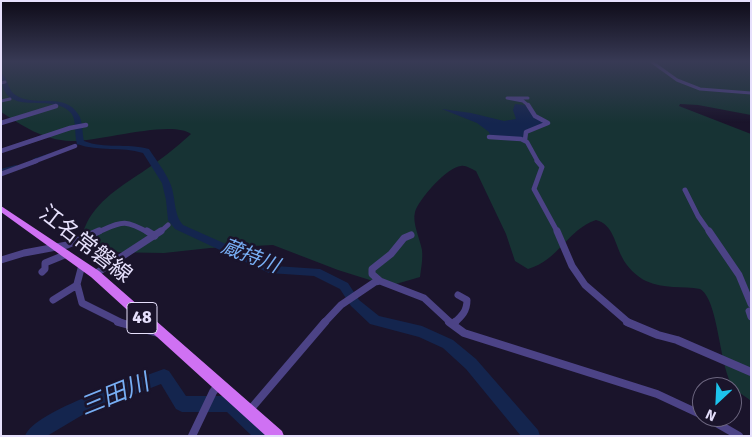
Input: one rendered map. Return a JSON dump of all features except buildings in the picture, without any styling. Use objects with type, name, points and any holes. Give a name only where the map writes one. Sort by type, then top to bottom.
[{"type":"main road","name":"江名常磐線","points":[[1,208],[95,274],[160,334],[277,436]]},
{"type":"street","points":[[681,82],[715,93],[751,93]]},
{"type":"street","points":[[528,98],[507,98],[522,101],[530,107],[535,116],[548,123],[526,132],[525,140],[542,167],[534,186],[537,196],[550,215],[572,266],[585,285],[629,323],[658,335],[678,340],[751,372]]},
{"type":"street","points":[[1,101],[10,99]]},
{"type":"street","points":[[1,123],[56,106]]},
{"type":"street","points":[[1,151],[70,128],[86,125]]},
{"type":"street","points":[[489,137],[525,140]]},
{"type":"street","points":[[1,174],[75,146]]},
{"type":"street","points":[[685,190],[698,216],[739,275],[750,310]]},
{"type":"street","points":[[1,260],[32,251],[57,247],[122,222],[132,223],[155,236]]},
{"type":"street","points":[[95,274],[155,236],[168,225]]},
{"type":"street","points":[[411,235],[407,235],[393,253],[372,269],[372,274],[380,281],[424,298],[464,333],[657,394],[692,410]]},
{"type":"street","points":[[42,272],[45,263],[67,254]]},
{"type":"street","points":[[82,265],[78,273],[77,285],[82,303],[90,309],[116,321],[160,334]]},
{"type":"street","points":[[249,411],[341,305],[375,282],[380,281]]},
{"type":"street","points":[[53,300],[77,285]]},
{"type":"street","points":[[452,324],[462,317],[467,307],[467,300],[458,295]]},
{"type":"street","points":[[192,436],[219,384]]},
{"type":"street","points":[[723,427],[739,436]]},
{"type":"green space","points":[[1,82],[751,82],[751,115],[698,105],[680,104],[679,106],[751,134],[751,401],[742,394],[742,377],[729,377],[715,317],[706,295],[700,289],[653,284],[643,279],[632,271],[624,260],[610,230],[602,222],[596,220],[578,231],[548,259],[528,269],[515,261],[506,234],[476,171],[465,166],[455,168],[441,178],[422,199],[415,212],[415,226],[422,250],[420,277],[389,286],[338,270],[273,245],[210,248],[164,253],[106,252],[87,243],[83,233],[92,214],[106,198],[161,159],[191,134],[181,130],[168,129],[71,141],[51,138],[25,127],[1,112]]},
{"type":"water","points":[[515,104],[525,105],[530,111],[547,122],[524,132],[523,139],[490,136],[489,132],[477,123],[442,109],[471,113],[504,121],[516,119],[513,110]]},
{"type":"waterway","name":"蔵持川","points":[[3,82],[6,90],[15,98],[24,101],[61,104],[69,108],[76,115],[80,142],[88,145],[146,151],[166,183],[171,200],[173,220],[179,227],[273,270],[316,272],[344,286],[355,303],[375,320],[422,332],[448,344],[471,364],[532,436]]},
{"type":"waterway","name":"蔵持川","points":[[74,145],[81,143]]},
{"type":"waterway","points":[[34,159],[49,154]]},
{"type":"waterway","points":[[1,170],[16,166]]},
{"type":"waterway","name":"三田川","points":[[33,436],[78,409],[164,376],[182,404],[230,404],[265,436]]}]
